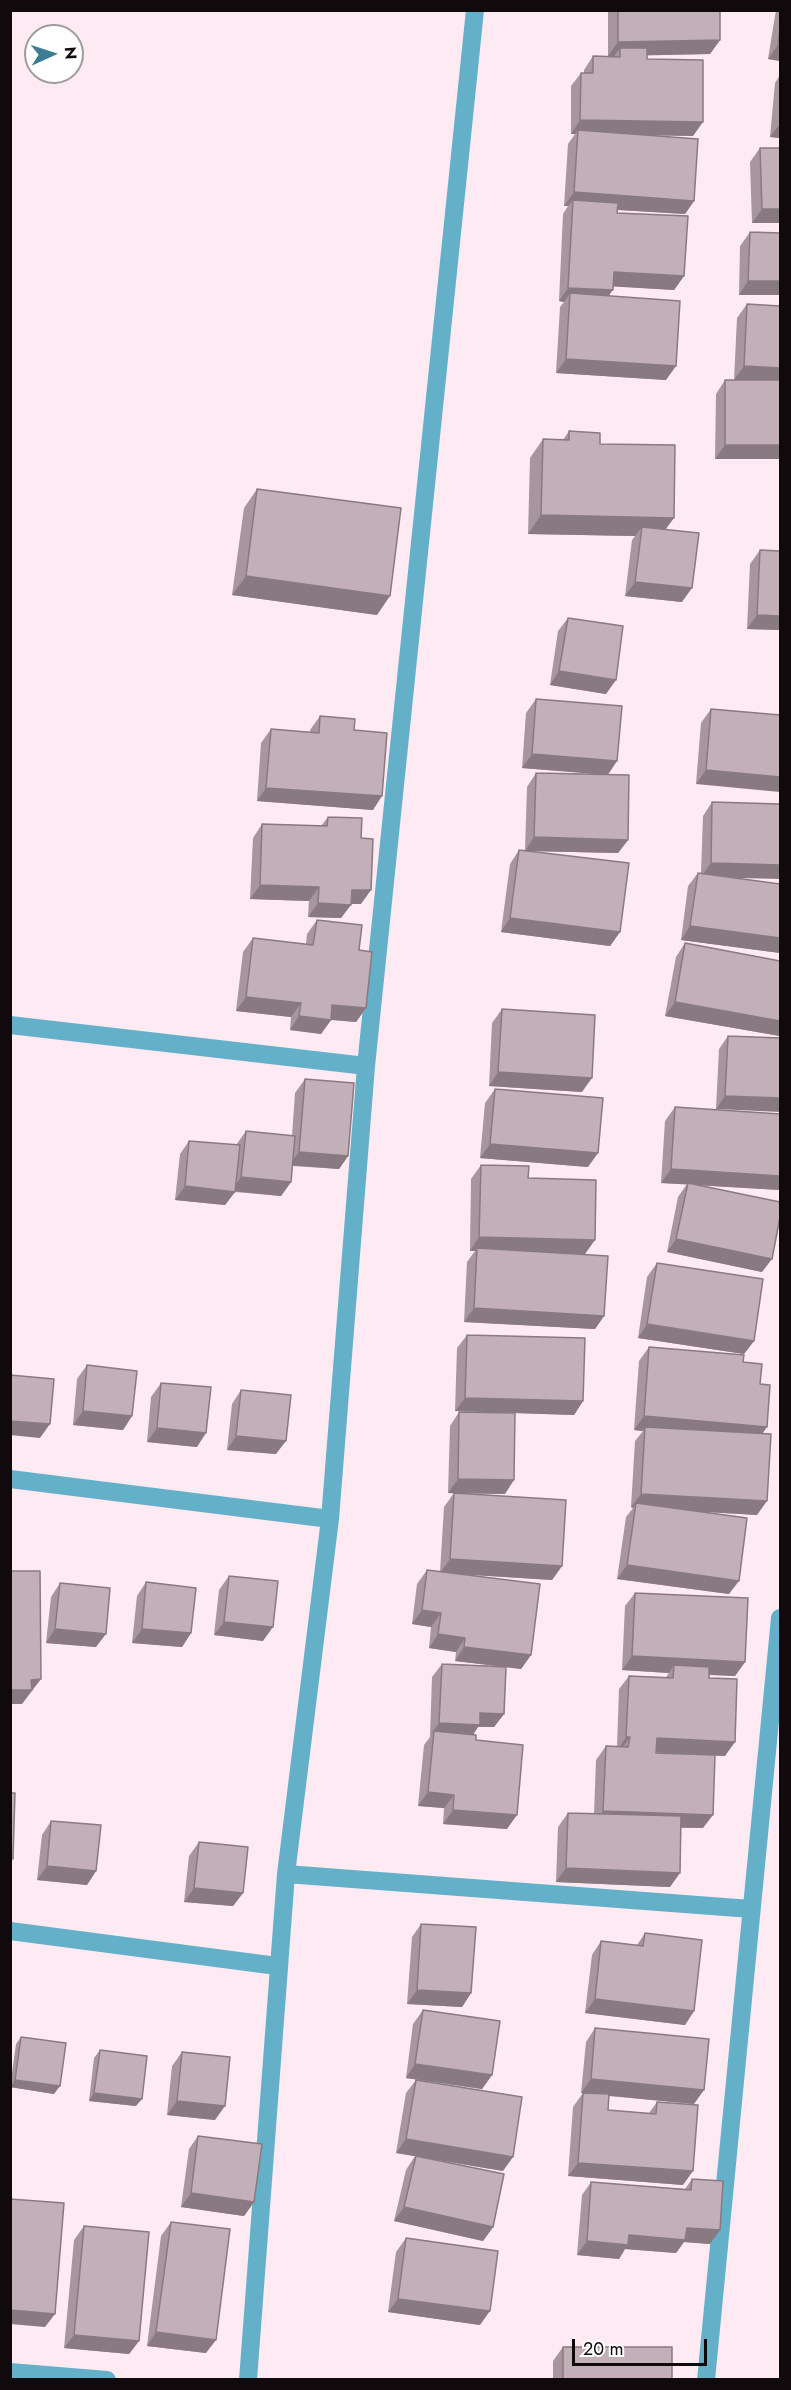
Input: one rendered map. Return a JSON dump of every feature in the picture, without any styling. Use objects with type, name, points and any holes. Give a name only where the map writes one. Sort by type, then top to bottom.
[{"type":"street","points":[[248,2379],[277,1966],[286,1874],[330,1519],[366,1066],[475,10]]},
{"type":"street","points":[[10,1025],[366,1066]]},
{"type":"street","points":[[10,1479],[330,1519]]},
{"type":"street","points":[[706,2379],[780,1618]]},
{"type":"street","points":[[286,1874],[751,1909]]},
{"type":"street","points":[[10,1931],[277,1966]]},
{"type":"street","points":[[10,2372],[107,2379]]},
{"type":"building","points":[[618,10],[720,10],[720,40],[618,42]]},
{"type":"building","points":[[620,48],[647,48],[647,59],[703,60],[703,122],[580,120],[581,73],[593,73],[593,56],[620,57]]},
{"type":"building","points":[[578,130],[698,139],[694,201],[574,192]]},
{"type":"building","points":[[760,148],[780,148],[780,209],[762,209]]},
{"type":"building","points":[[573,200],[618,203],[617,213],[688,216],[684,276],[614,272],[613,290],[568,288]]},
{"type":"building","points":[[750,232],[780,233],[780,281],[748,281]]},
{"type":"building","points":[[570,293],[680,301],[676,366],[566,359]]},
{"type":"building","points":[[747,304],[780,306],[780,368],[744,366]]},
{"type":"building","points":[[725,380],[780,380],[780,445],[725,445]]},
{"type":"building","points":[[569,431],[600,433],[600,444],[675,445],[674,518],[541,515],[543,439],[569,440]]},
{"type":"building","points":[[257,489],[401,508],[390,596],[246,576]]},
{"type":"building","points":[[642,527],[699,533],[692,588],[635,582]]},
{"type":"building","points":[[760,550],[780,551],[780,616],[757,615]]},
{"type":"building","points":[[568,618],[623,626],[616,680],[559,671]]},
{"type":"building","points":[[536,699],[622,706],[617,761],[532,754]]},
{"type":"building","points":[[711,709],[780,715],[780,777],[706,770]]},
{"type":"building","points":[[320,716],[355,719],[354,730],[387,733],[382,796],[266,788],[271,729],[319,733]]},
{"type":"building","points":[[536,773],[629,775],[628,840],[534,837]]},
{"type":"building","points":[[712,802],[780,804],[780,865],[711,863]]},
{"type":"building","points":[[328,817],[362,818],[361,838],[373,839],[371,890],[352,890],[351,905],[318,903],[319,887],[260,885],[262,824],[327,826]]},
{"type":"building","points":[[519,850],[629,863],[620,932],[510,918]]},
{"type":"building","points":[[698,873],[780,884],[780,938],[690,926]]},
{"type":"building","points":[[317,920],[362,925],[359,950],[372,952],[366,1008],[332,1005],[331,1020],[299,1016],[301,1003],[246,997],[253,938],[313,945]]},
{"type":"building","points":[[685,943],[780,961],[780,1021],[675,1002]]},
{"type":"building","points":[[502,1009],[595,1015],[592,1078],[498,1072]]},
{"type":"building","points":[[728,1036],[780,1038],[780,1098],[725,1096]]},
{"type":"building","points":[[305,1079],[354,1083],[348,1156],[299,1152]]},
{"type":"building","points":[[495,1089],[603,1098],[598,1153],[490,1144]]},
{"type":"building","points":[[675,1107],[780,1114],[780,1176],[671,1169]]},
{"type":"building","points":[[246,1131],[295,1136],[291,1182],[241,1177]]},
{"type":"building","points":[[189,1141],[240,1145],[235,1192],[185,1186]]},
{"type":"building","points":[[481,1165],[529,1166],[528,1178],[596,1180],[595,1240],[479,1237]]},
{"type":"building","points":[[688,1183],[780,1202],[780,1217],[772,1259],[676,1239]]},
{"type":"building","points":[[477,1248],[608,1256],[604,1316],[474,1308]]},
{"type":"building","points":[[657,1263],[763,1279],[754,1341],[647,1324]]},
{"type":"building","points":[[467,1335],[585,1338],[583,1401],[465,1398]]},
{"type":"building","points":[[649,1347],[744,1355],[743,1362],[762,1364],[760,1384],[770,1385],[767,1427],[644,1416]]},
{"type":"building","points":[[87,1365],[137,1371],[132,1416],[83,1411]]},
{"type":"building","points":[[10,1375],[54,1379],[50,1424],[10,1421]]},
{"type":"building","points":[[161,1383],[211,1387],[206,1433],[157,1428]]},
{"type":"building","points":[[241,1390],[291,1395],[286,1441],[236,1436]]},
{"type":"building","points":[[459,1412],[515,1413],[514,1480],[458,1479]]},
{"type":"building","points":[[645,1427],[771,1434],[767,1501],[641,1494]]},
{"type":"building","points":[[454,1493],[566,1500],[562,1566],[450,1559]]},
{"type":"building","points":[[636,1503],[747,1518],[739,1581],[627,1565]]},
{"type":"building","points":[[427,1570],[540,1584],[531,1655],[464,1647],[465,1638],[438,1634],[441,1613],[422,1610]]},
{"type":"building","points":[[10,1571],[40,1571],[41,1679],[31,1680],[32,1690],[10,1690]]},
{"type":"building","points":[[229,1576],[278,1581],[273,1627],[224,1622]]},
{"type":"building","points":[[146,1582],[196,1588],[191,1633],[142,1629]]},
{"type":"building","points":[[60,1583],[110,1588],[106,1634],[55,1629]]},
{"type":"building","points":[[635,1593],[748,1598],[745,1662],[632,1656]]},
{"type":"building","points":[[442,1664],[506,1667],[504,1714],[480,1713],[480,1725],[439,1723]]},
{"type":"building","points":[[674,1665],[709,1667],[709,1678],[737,1679],[735,1742],[657,1738],[656,1753],[715,1755],[713,1815],[603,1811],[606,1746],[628,1747],[630,1737],[626,1737],[629,1676],[673,1678]]},
{"type":"building","points":[[434,1731],[476,1735],[476,1740],[523,1745],[517,1815],[453,1810],[454,1795],[428,1792]]},
{"type":"building","points":[[10,1793],[15,1793],[13,1859],[10,1859]]},
{"type":"building","points":[[568,1813],[681,1816],[680,1873],[566,1868]]},
{"type":"building","points":[[51,1821],[101,1825],[96,1871],[47,1866]]},
{"type":"building","points":[[199,1842],[248,1847],[243,1893],[194,1888]]},
{"type":"building","points":[[421,1924],[476,1927],[471,1993],[417,1990]]},
{"type":"building","points":[[645,1933],[702,1940],[694,2011],[595,1999],[601,1941],[643,1946]]},
{"type":"building","points":[[423,2010],[500,2021],[492,2075],[415,2064]]},
{"type":"building","points":[[595,2028],[709,2039],[704,2090],[591,2079]]},
{"type":"building","points":[[21,2037],[66,2043],[60,2086],[15,2080]]},
{"type":"building","points":[[100,2050],[147,2056],[142,2099],[94,2093]]},
{"type":"building","points":[[182,2052],[230,2057],[225,2106],[177,2101]]},
{"type":"building","points":[[416,2080],[522,2097],[513,2157],[406,2139]]},
{"type":"building","points":[[583,2093],[609,2094],[608,2110],[656,2114],[657,2102],[698,2105],[693,2171],[578,2163]]},
{"type":"building","points":[[198,2136],[262,2144],[254,2202],[191,2193]]},
{"type":"building","points":[[416,2156],[504,2174],[493,2227],[404,2207]]},
{"type":"building","points":[[692,2179],[723,2181],[720,2230],[687,2228],[685,2240],[629,2235],[628,2245],[587,2241],[591,2182],[691,2190]]},
{"type":"building","points":[[10,2199],[64,2203],[55,2314],[10,2310]]},
{"type":"building","points":[[171,2222],[230,2229],[216,2340],[156,2332]]},
{"type":"building","points":[[84,2226],[149,2232],[139,2341],[74,2335]]},
{"type":"building","points":[[406,2238],[498,2251],[490,2311],[398,2299]]},
{"type":"building","points":[[563,2347],[672,2347],[672,2379],[563,2379]]}]
